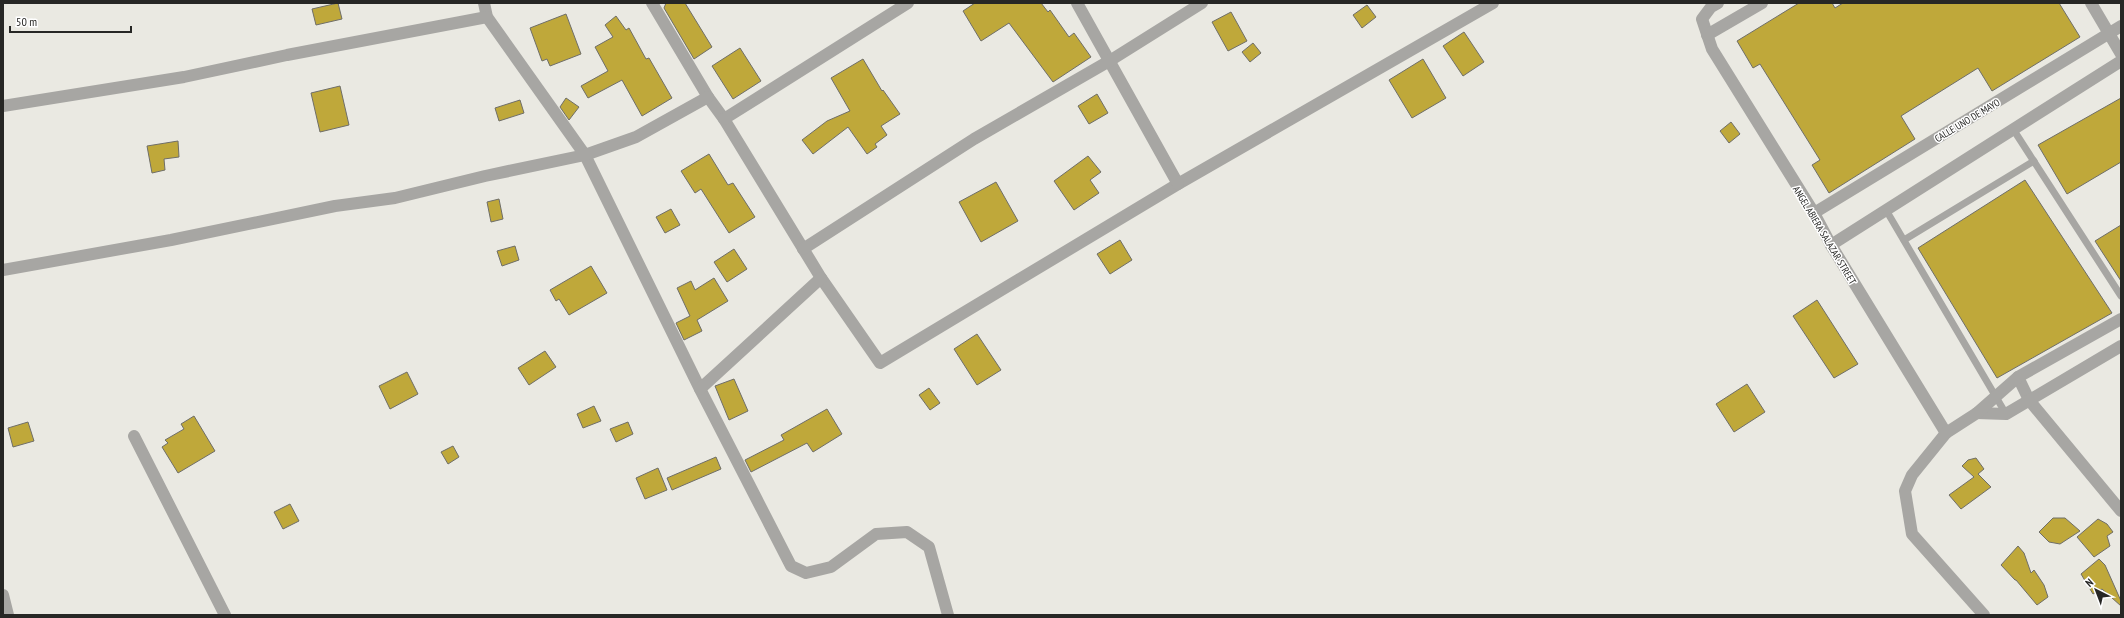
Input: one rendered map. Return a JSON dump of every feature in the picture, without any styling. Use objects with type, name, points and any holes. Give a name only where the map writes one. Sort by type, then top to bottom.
[{"type":"street","points":[[484,3],[487,17],[586,155],[700,389],[791,566],[806,573],[831,567],[876,534],[907,532],[929,547],[948,615]]},
{"type":"street","points":[[652,3],[708,97],[724,119],[821,278],[880,363],[1178,184],[1493,3]]},
{"type":"street","points":[[724,119],[908,3]]},
{"type":"street","points":[[1077,3],[1111,60],[1178,184]]},
{"type":"street","points":[[803,248],[974,139],[1111,60],[1202,3]]},
{"type":"street","name":"ANGEL ABIERA SALAZAR STREET","points":[[1718,3],[1711,7],[1702,19],[1712,49],[1814,213],[1831,245],[1946,433]]},
{"type":"street","points":[[1707,35],[1762,3]]},
{"type":"street","points":[[2091,3],[2121,54]]},
{"type":"street","points":[[3,106],[184,78],[287,55],[487,17]]},
{"type":"street","name":"CALLE UNO DE MAYO","points":[[1814,213],[2121,26]]},
{"type":"street","points":[[1831,245],[2121,61]]},
{"type":"street","points":[[3,270],[171,240],[335,206],[395,198],[485,176],[586,155],[636,137],[708,97]]},
{"type":"street","points":[[700,389],[821,278]]},
{"type":"street","points":[[1984,615],[1912,534],[1905,491],[1912,475],[1946,433],[1977,413],[2018,377],[2121,319]]},
{"type":"street","points":[[1977,413],[2006,414],[2121,346]]},
{"type":"street","points":[[2018,377],[2029,400],[2121,511]]},
{"type":"street","points":[[134,436],[225,615]]},
{"type":"street","points":[[3,594],[8,615]]},
{"type":"lane","points":[[2013,129],[2121,296]]},
{"type":"lane","points":[[1904,240],[2034,161]]},
{"type":"lane","points":[[1886,210],[2006,414]]},
{"type":"building","points":[[338,3],[342,19],[316,25],[312,9]]},
{"type":"building","points":[[666,3],[685,3],[712,47],[694,59],[664,8]]},
{"type":"building","points":[[975,3],[1041,3],[1048,12],[1050,10],[1069,37],[1074,33],[1091,57],[1053,82],[1009,23],[981,41],[963,11]]},
{"type":"building","points":[[1799,3],[1832,3],[1835,8],[1843,3],[2059,3],[2080,37],[1992,91],[1978,68],[1901,116],[1915,139],[1829,193],[1812,165],[1820,160],[1760,64],[1753,68],[1737,41]]},
{"type":"building","points":[[1367,5],[1376,17],[1362,28],[1353,15]]},
{"type":"building","points":[[1231,12],[1247,41],[1228,51],[1212,22]]},
{"type":"building","points":[[566,14],[581,54],[550,66],[547,59],[542,61],[530,28]]},
{"type":"building","points":[[616,16],[626,30],[629,28],[646,59],[649,58],[672,98],[642,116],[622,80],[588,98],[581,86],[608,71],[595,47],[613,37],[605,25]]},
{"type":"building","points":[[1464,32],[1484,62],[1463,76],[1443,46]]},
{"type":"building","points":[[1253,43],[1261,53],[1250,62],[1242,52]]},
{"type":"building","points":[[740,48],[761,81],[733,99],[712,66]]},
{"type":"building","points":[[863,59],[882,91],[883,90],[900,114],[881,126],[887,135],[875,144],[877,147],[867,154],[848,127],[813,154],[802,140],[827,121],[850,111],[831,78]]},
{"type":"building","points":[[1423,59],[1446,98],[1412,118],[1389,80]]},
{"type":"building","points":[[340,86],[349,125],[320,132],[311,93]]},
{"type":"building","points":[[1097,94],[1108,113],[1089,124],[1078,106]]},
{"type":"building","points":[[566,98],[579,107],[569,120],[560,107]]},
{"type":"building","points":[[2121,98],[2121,162],[2067,194],[2038,145]]},
{"type":"building","points":[[520,100],[524,113],[499,121],[495,108]]},
{"type":"building","points":[[1731,122],[1740,134],[1729,143],[1720,131]]},
{"type":"building","points":[[178,141],[179,157],[164,159],[165,170],[152,173],[147,146]]},
{"type":"building","points":[[709,154],[728,185],[733,183],[755,217],[729,233],[701,189],[695,193],[681,171]]},
{"type":"building","points":[[1088,156],[1101,172],[1090,180],[1099,193],[1074,210],[1054,181]]},
{"type":"building","points":[[2025,180],[2112,313],[1997,378],[1918,248]]},
{"type":"building","points":[[996,182],[1018,221],[981,242],[959,202]]},
{"type":"building","points":[[499,199],[503,219],[491,222],[487,202]]},
{"type":"building","points":[[671,209],[680,225],[665,233],[656,217]]},
{"type":"building","points":[[2121,225],[2121,281],[2095,241]]},
{"type":"building","points":[[1120,240],[1132,260],[1110,274],[1097,254]]},
{"type":"building","points":[[515,246],[519,260],[502,266],[497,251]]},
{"type":"building","points":[[734,249],[747,269],[727,282],[714,262]]},
{"type":"building","points":[[591,266],[607,293],[569,315],[559,299],[556,301],[550,290]]},
{"type":"building","points":[[714,278],[728,301],[697,320],[702,331],[684,340],[676,323],[690,316],[677,288],[691,281],[695,290]]},
{"type":"building","points":[[1817,300],[1858,364],[1834,378],[1793,316]]},
{"type":"building","points":[[977,334],[1001,370],[977,385],[954,349]]},
{"type":"building","points":[[545,351],[556,367],[529,385],[518,368]]},
{"type":"building","points":[[407,372],[418,394],[390,409],[379,386]]},
{"type":"building","points":[[734,379],[748,411],[729,420],[715,386]]},
{"type":"building","points":[[1747,384],[1765,412],[1734,432],[1716,404]]},
{"type":"building","points":[[929,388],[940,403],[930,410],[919,395]]},
{"type":"building","points":[[594,406],[601,421],[583,428],[577,414]]},
{"type":"building","points":[[827,409],[842,434],[813,452],[807,443],[751,472],[745,460],[784,440],[781,435]]},
{"type":"building","points":[[194,416],[215,451],[178,473],[162,447],[168,443],[165,440],[184,429],[181,424]]},
{"type":"building","points":[[28,422],[34,441],[13,447],[8,428]]},
{"type":"building","points":[[628,422],[633,434],[616,442],[610,429]]},
{"type":"building","points":[[453,446],[459,457],[448,464],[441,452]]},
{"type":"building","points":[[716,457],[721,469],[672,490],[667,478]]},
{"type":"building","points":[[1976,458],[1984,469],[1978,474],[1991,487],[1961,509],[1949,495],[1974,477],[1962,466],[1968,460]]},
{"type":"building","points":[[658,468],[667,490],[645,499],[636,478]]},
{"type":"building","points":[[290,504],[299,521],[283,529],[274,512]]},
{"type":"building","points":[[2053,518],[2065,518],[2080,531],[2060,544],[2049,542],[2039,532]]},
{"type":"building","points":[[2098,519],[2107,524],[2113,532],[2107,536],[2110,546],[2094,557],[2077,537]]},
{"type":"building","points":[[2018,546],[2024,553],[2031,573],[2034,570],[2044,585],[2048,597],[2037,605],[2001,565]]},
{"type":"building","points":[[2099,559],[2105,565],[2121,601],[2121,606],[2102,589],[2093,594],[2081,574]]}]
